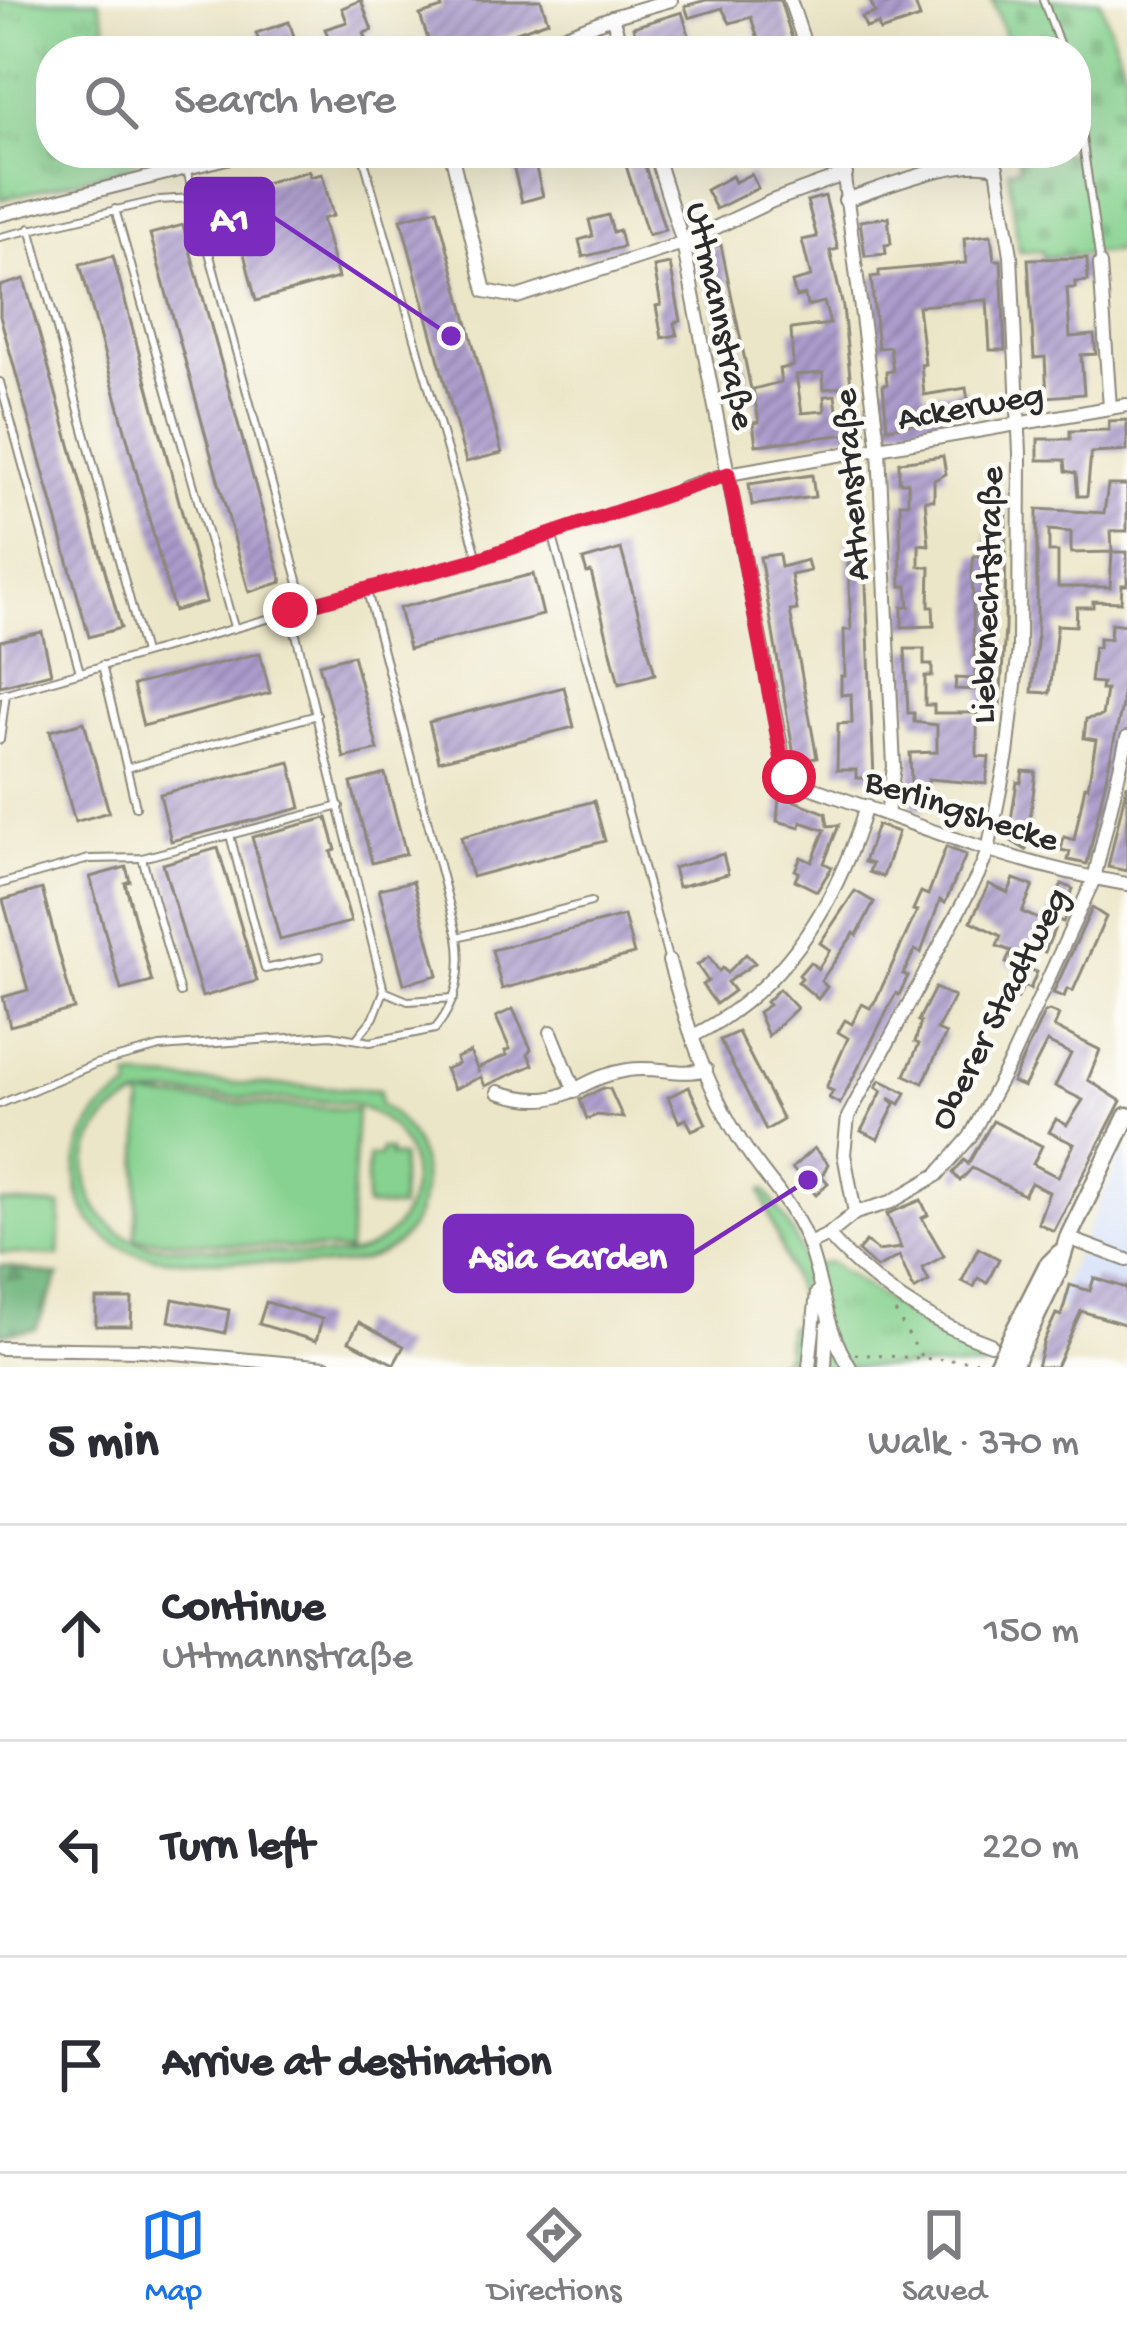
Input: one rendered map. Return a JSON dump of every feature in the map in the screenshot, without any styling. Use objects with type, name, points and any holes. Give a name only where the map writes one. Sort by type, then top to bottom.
[{"type":"main road","points":[[997,1366],[1127,1116]]},
{"type":"main road","points":[[1012,1367],[1058,1271],[1059,1252]]},
{"type":"street","points":[[563,36],[671,0]]},
{"type":"street","points":[[790,0],[802,36]]},
{"type":"street","points":[[612,17],[618,36]]},
{"type":"street","points":[[0,215],[197,168]]},
{"type":"street","points":[[455,168],[485,291],[517,297],[683,243],[772,201],[846,174]]},
{"type":"street","name":"Uttmannstraße","points":[[660,168],[683,243],[786,772]]},
{"type":"street","name":"Athenstraße","points":[[845,168],[879,450],[894,767],[886,814]]},
{"type":"street","name":"Liebknechtstraße","points":[[845,200],[914,177],[966,168]]},
{"type":"street","name":"Liebknechtstraße","points":[[855,1213],[844,1154],[848,1117],[988,851],[1007,755],[1018,670],[1020,425],[1012,256],[1000,175],[993,168]]},
{"type":"street","points":[[1100,263],[1110,408]]},
{"type":"street","name":"Ackerweg","points":[[683,488],[728,474],[1127,405]]},
{"type":"street","name":"Oberer Stadtweg","points":[[809,1244],[855,1213],[891,1202],[937,1175],[970,1137],[1094,879],[1127,738]]},
{"type":"street","name":"Berlingshecke","points":[[786,772],[795,782],[988,851],[1127,884]]},
{"type":"street","points":[[692,1036],[767,981],[812,930],[844,872],[866,806]]},
{"type":"street","points":[[669,962],[692,1036],[743,1146],[781,1192],[809,1244],[827,1316],[848,1364]]},
{"type":"street","points":[[551,1032],[575,1090]]},
{"type":"street","points":[[498,1092],[543,1102],[631,1069],[706,1070]]},
{"type":"street","points":[[828,1235],[881,1288],[935,1320],[990,1344]]},
{"type":"street","points":[[1059,1252],[1127,1260]]},
{"type":"street","points":[[809,1367],[818,1286]]},
{"type":"street","points":[[825,1367],[827,1316]]},
{"type":"street","points":[[0,1348],[143,1350],[326,1367]]},
{"type":"street","points":[[139,1367],[143,1350]]},
{"type":"lane","points":[[1043,0],[1056,36]]},
{"type":"lane","points":[[366,168],[478,559]]},
{"type":"lane","points":[[1086,168],[1100,263]]},
{"type":"lane","points":[[187,171],[305,606]]},
{"type":"lane","points":[[0,237],[115,209],[181,196],[194,198]]},
{"type":"lane","points":[[115,209],[234,627]]},
{"type":"lane","points":[[30,228],[144,653]]},
{"type":"lane","points":[[0,382],[80,672]]},
{"type":"lane","points":[[0,740],[3,694],[478,559],[683,488]]},
{"type":"lane","points":[[552,533],[669,962]]},
{"type":"lane","points":[[0,1104],[95,1064],[160,1047],[332,1036],[370,1042],[435,1029],[454,998],[461,956],[367,590]]},
{"type":"lane","points":[[290,610],[384,991],[374,1017],[356,1040]]},
{"type":"lane","points":[[102,665],[136,807]]},
{"type":"lane","points":[[127,768],[317,716]]},
{"type":"lane","points":[[0,884],[89,859],[142,857],[340,806]]},
{"type":"lane","points":[[230,835],[265,969],[320,957]]},
{"type":"lane","points":[[142,857],[180,993]]},
{"type":"lane","points":[[458,937],[592,902]]},
{"type":"lane","points":[[384,991],[408,1001],[454,998]]},
{"type":"path","points":[[881,1288],[922,1358]]},
{"type":"path","points":[[848,1364],[860,1352],[997,1366]]},
{"type":"path","points":[[930,1367],[932,1358]]},
{"type":"shaded area","points":[[1127,1140],[1127,1329],[1055,1304]]},
{"type":"green space","points":[[0,0],[99,0],[108,36],[36,36],[36,168],[125,168],[0,200]]},
{"type":"green space","points":[[992,0],[1100,0],[1126,73],[1127,251],[1043,257],[1042,251],[1019,252],[1008,170],[1091,168],[1091,36],[1005,36]]},
{"type":"green space","points":[[130,1078],[380,1090],[380,1104],[407,1130],[422,1163],[423,1189],[415,1220],[398,1242],[376,1256],[350,1263],[179,1260],[125,1249],[102,1234],[87,1214],[78,1192],[76,1168],[91,1123],[130,1090]],"holes":[[[142,1097],[135,1239],[349,1251],[357,1110],[144,1097],[347,1103],[368,1110],[393,1128],[405,1145],[412,1170],[409,1200],[396,1227],[358,1252],[321,1255],[153,1246],[125,1236],[105,1219],[92,1199],[86,1176],[88,1152],[98,1130],[116,1111]]]},
{"type":"green space","points":[[381,1149],[402,1157],[400,1208],[366,1206],[368,1156],[380,1156]]},
{"type":"green space","points":[[765,1190],[799,1246],[805,1267],[829,1262],[917,1321],[983,1356],[985,1367],[772,1367],[786,1356],[788,1327],[797,1325],[794,1316],[804,1312],[761,1191]]},
{"type":"green space","points":[[0,1202],[61,1206],[59,1256],[0,1253]]},
{"type":"green space","points":[[0,1265],[59,1276],[36,1329],[0,1334]]},
{"type":"building","points":[[361,0],[372,30],[365,36],[328,36],[325,29],[347,22],[342,8]]},
{"type":"building","points":[[439,0],[541,0],[548,21],[506,36],[427,36],[420,15],[442,8]]},
{"type":"building","points":[[706,0],[780,0],[791,36],[757,36],[751,17],[730,23],[722,8],[689,18],[685,6]]},
{"type":"building","points":[[870,0],[885,0],[886,4],[914,0],[920,18],[880,31],[878,24],[866,28],[862,17],[875,13]]},
{"type":"building","points":[[682,12],[689,35],[636,36],[633,27]]},
{"type":"building","points":[[289,22],[294,36],[257,36]]},
{"type":"building","points":[[514,168],[536,168],[543,196],[522,202]]},
{"type":"building","points":[[627,168],[646,168],[665,230],[648,235]]},
{"type":"building","points":[[309,171],[310,177],[322,174],[333,216],[322,219],[338,278],[256,301],[230,198]]},
{"type":"building","points":[[751,174],[758,188],[716,209],[706,190],[732,176],[735,182]]},
{"type":"building","points":[[825,196],[838,249],[830,251],[843,307],[851,386],[824,389],[823,373],[796,375],[802,413],[825,411],[824,396],[835,395],[837,410],[862,407],[865,432],[756,445],[753,423],[759,422],[753,389],[781,382],[779,369],[793,366],[791,329],[830,324],[824,302],[807,306],[805,295],[796,297],[792,282],[811,277],[802,240],[817,237],[807,201]]},
{"type":"building","points":[[437,209],[502,453],[466,462],[401,219]]},
{"type":"building","points":[[608,215],[623,247],[583,257],[579,240],[593,236],[589,220]]},
{"type":"building","points":[[888,217],[891,244],[885,245],[886,254],[865,256],[860,221]]},
{"type":"building","points":[[183,225],[282,582],[249,592],[150,234]]},
{"type":"building","points":[[991,235],[994,260],[1001,260],[1005,350],[990,350],[987,300],[918,306],[924,395],[966,388],[970,413],[959,415],[960,423],[946,425],[945,420],[887,428],[883,385],[887,384],[886,372],[893,371],[890,347],[878,348],[871,277],[879,276],[879,271],[966,263],[964,238]]},
{"type":"building","points":[[721,245],[753,399],[733,403],[701,250]]},
{"type":"building","points":[[113,256],[206,602],[174,611],[80,264]]},
{"type":"building","points":[[1087,258],[1088,281],[1067,288],[1070,337],[1094,335],[1096,354],[1081,355],[1084,394],[1047,397],[1045,357],[1034,358],[1028,259]]},
{"type":"building","points":[[670,264],[681,321],[674,323],[677,335],[662,338],[654,267]]},
{"type":"building","points":[[24,279],[121,628],[89,637],[0,316],[0,286]]},
{"type":"building","points":[[1127,420],[1127,451],[1091,453],[1087,496],[1078,496],[1076,473],[1066,471],[1065,460],[1038,460],[1038,439],[1070,439],[1070,431],[1109,430],[1109,421]]},
{"type":"building","points":[[943,456],[946,474],[934,480],[934,500],[925,500],[929,545],[919,544],[919,566],[930,567],[929,607],[933,607],[934,626],[902,627],[902,607],[909,607],[907,586],[901,586],[900,503],[908,503],[908,482],[899,482],[899,462]]},
{"type":"building","points":[[812,475],[815,497],[752,505],[749,484]]},
{"type":"building","points":[[1108,485],[1127,485],[1127,531],[1111,531],[1112,552],[1127,552],[1127,585],[1122,585],[1121,602],[1093,601],[1093,607],[1077,607],[1076,626],[1057,625],[1050,693],[1032,692],[1037,641],[1037,509],[1104,513]],"holes":[[[1049,530],[1071,532],[1071,553],[1112,552],[1110,587],[1058,587],[1058,552],[1049,552]]]},
{"type":"building","points":[[990,492],[1006,493],[1000,705],[980,704],[980,690],[955,689],[956,678],[975,679],[972,572],[974,556],[985,556]]},
{"type":"building","points":[[864,537],[874,778],[856,778],[856,770],[837,770],[838,724],[852,723],[851,694],[841,695],[844,630],[851,630],[847,538]]},
{"type":"building","points":[[621,549],[655,674],[619,684],[591,572],[587,573],[583,560]]},
{"type":"building","points":[[779,554],[781,567],[807,560],[810,571],[791,575],[797,610],[790,611],[817,758],[795,761],[760,557]]},
{"type":"building","points":[[533,574],[543,615],[409,649],[399,608]]},
{"type":"building","points":[[1111,623],[1127,625],[1122,705],[1087,864],[1068,860],[1070,852],[1061,850],[1064,837],[1074,840],[1088,787],[1096,740],[1084,738],[1086,719],[1102,716],[1106,690],[1101,690],[1102,683],[1090,682],[1094,647],[1099,648],[1099,638],[1110,639]]},
{"type":"building","points":[[42,632],[51,673],[0,686],[0,641]]},
{"type":"building","points":[[905,649],[924,649],[924,665],[932,665],[932,676],[925,676],[925,705],[934,705],[934,713],[977,713],[977,756],[989,757],[986,784],[928,779],[928,808],[912,809],[910,753],[937,752],[937,725],[914,722],[914,713],[908,713]]},
{"type":"building","points":[[260,653],[270,693],[143,726],[133,685]]},
{"type":"building","points":[[353,655],[378,750],[344,758],[319,664]]},
{"type":"building","points":[[564,687],[574,727],[439,761],[429,722]]},
{"type":"building","points":[[84,722],[109,812],[75,822],[50,731]]},
{"type":"building","points":[[290,762],[301,808],[171,841],[160,794]]},
{"type":"building","points":[[1023,771],[1036,772],[1026,850],[1008,839]]},
{"type":"building","points":[[385,774],[406,854],[372,863],[351,783]]},
{"type":"building","points":[[1127,784],[1127,871],[1108,867]]},
{"type":"building","points":[[780,786],[791,792],[789,799],[826,813],[828,826],[839,825],[824,863],[832,867],[817,891],[795,880],[799,872],[795,870],[801,857],[812,862],[825,830],[777,821]]},
{"type":"building","points":[[594,801],[605,841],[472,877],[461,837]]},
{"type":"building","points":[[327,818],[336,850],[331,852],[351,922],[280,940],[252,837]]},
{"type":"building","points":[[877,825],[898,832],[883,877],[869,872],[872,864],[864,862]]},
{"type":"building","points":[[946,847],[966,855],[945,903],[940,900],[921,953],[915,950],[899,995],[896,993],[840,1104],[829,1098],[833,1091],[826,1088],[848,1038],[838,1032],[845,1020],[852,1024],[862,1004],[870,1008],[876,1000],[917,911],[913,910],[921,892],[928,895]]},
{"type":"building","points":[[218,848],[257,981],[202,997],[163,864]]},
{"type":"building","points":[[723,854],[728,874],[678,887],[673,868]]},
{"type":"building","points":[[126,867],[130,881],[125,883],[152,982],[121,990],[90,877]]},
{"type":"building","points":[[1014,879],[1033,886],[1022,912],[1045,922],[1062,884],[1073,889],[1063,922],[1058,920],[1045,952],[1038,949],[1029,969],[1037,972],[1030,989],[1023,986],[1018,998],[1006,993],[1017,968],[1006,963],[1011,951],[997,946],[1001,936],[971,921],[989,884],[1008,893]]},
{"type":"building","points":[[413,881],[438,975],[404,984],[379,889]]},
{"type":"building","points":[[42,889],[74,1009],[10,1026],[3,997],[28,990],[3,900]]},
{"type":"building","points":[[855,891],[874,902],[857,935],[821,981],[827,987],[818,999],[798,982],[799,975],[810,962],[818,969],[830,950],[820,943]]},
{"type":"building","points":[[1092,908],[1106,917],[1073,991],[1067,989],[1064,997],[1053,993]]},
{"type":"building","points":[[624,916],[634,954],[502,989],[492,950]]},
{"type":"building","points":[[746,954],[755,963],[727,982],[734,991],[716,1004],[702,985],[708,981],[697,965],[709,957],[719,971],[723,968],[727,973]]},
{"type":"building","points":[[935,988],[954,997],[937,1030],[946,1034],[923,1083],[905,1075],[919,1044],[915,1042],[918,1021]]},
{"type":"building","points":[[779,989],[797,1008],[768,1036],[758,1012]]},
{"type":"building","points":[[513,1009],[533,1065],[485,1086],[481,1077],[454,1089],[445,1069],[458,1064],[456,1058],[470,1052],[479,1073],[477,1068],[507,1055],[510,1049],[496,1017]]},
{"type":"building","points":[[1049,1011],[1059,1015],[1054,1027],[1100,1050],[1088,1080],[1121,1101],[1054,1231],[1038,1223],[1049,1192],[1031,1183],[1024,1195],[972,1168],[960,1181],[953,1173],[964,1160],[968,1164],[993,1121],[1042,1146],[1033,1164],[1058,1177],[1074,1144],[1049,1132],[1056,1119],[1067,1125],[1083,1100],[1055,1086],[1071,1054],[1047,1042],[1024,1087],[1012,1082]]},
{"type":"building","points":[[738,1032],[783,1120],[766,1130],[720,1040]]},
{"type":"building","points":[[880,1080],[906,1093],[900,1104],[889,1098],[895,1104],[878,1139],[861,1131],[882,1091],[876,1087]]},
{"type":"building","points":[[689,1087],[706,1124],[692,1130],[686,1119],[679,1122],[668,1097]]},
{"type":"building","points":[[610,1089],[623,1118],[597,1115],[587,1119],[580,1100]]},
{"type":"building","points":[[814,1148],[828,1164],[822,1176],[828,1183],[816,1195],[792,1168]]},
{"type":"building","points":[[921,1200],[928,1215],[922,1218],[944,1256],[922,1268],[929,1281],[914,1290],[899,1256],[877,1268],[858,1251],[866,1242],[878,1251],[901,1248],[887,1214]]},
{"type":"building","points":[[978,1248],[999,1259],[987,1283],[978,1278],[974,1287],[962,1281]]},
{"type":"building","points":[[1094,1278],[1127,1288],[1127,1325],[1081,1311],[1056,1367],[1037,1367],[1070,1285],[1090,1291]]},
{"type":"building","points":[[96,1299],[132,1299],[131,1326],[96,1326]]},
{"type":"building","points":[[173,1299],[229,1310],[225,1333],[169,1321]]},
{"type":"building","points":[[266,1302],[322,1319],[316,1341],[259,1324]]},
{"type":"building","points":[[359,1322],[404,1346],[394,1364],[349,1341]]},
{"type":"place","name":"A1","points":[[451,336]]},
{"type":"place","name":"Asia Garden","points":[[808,1180]]},
{"type":"route","points":[[290,610],[478,559],[728,474],[783,766],[789,777]]}]
